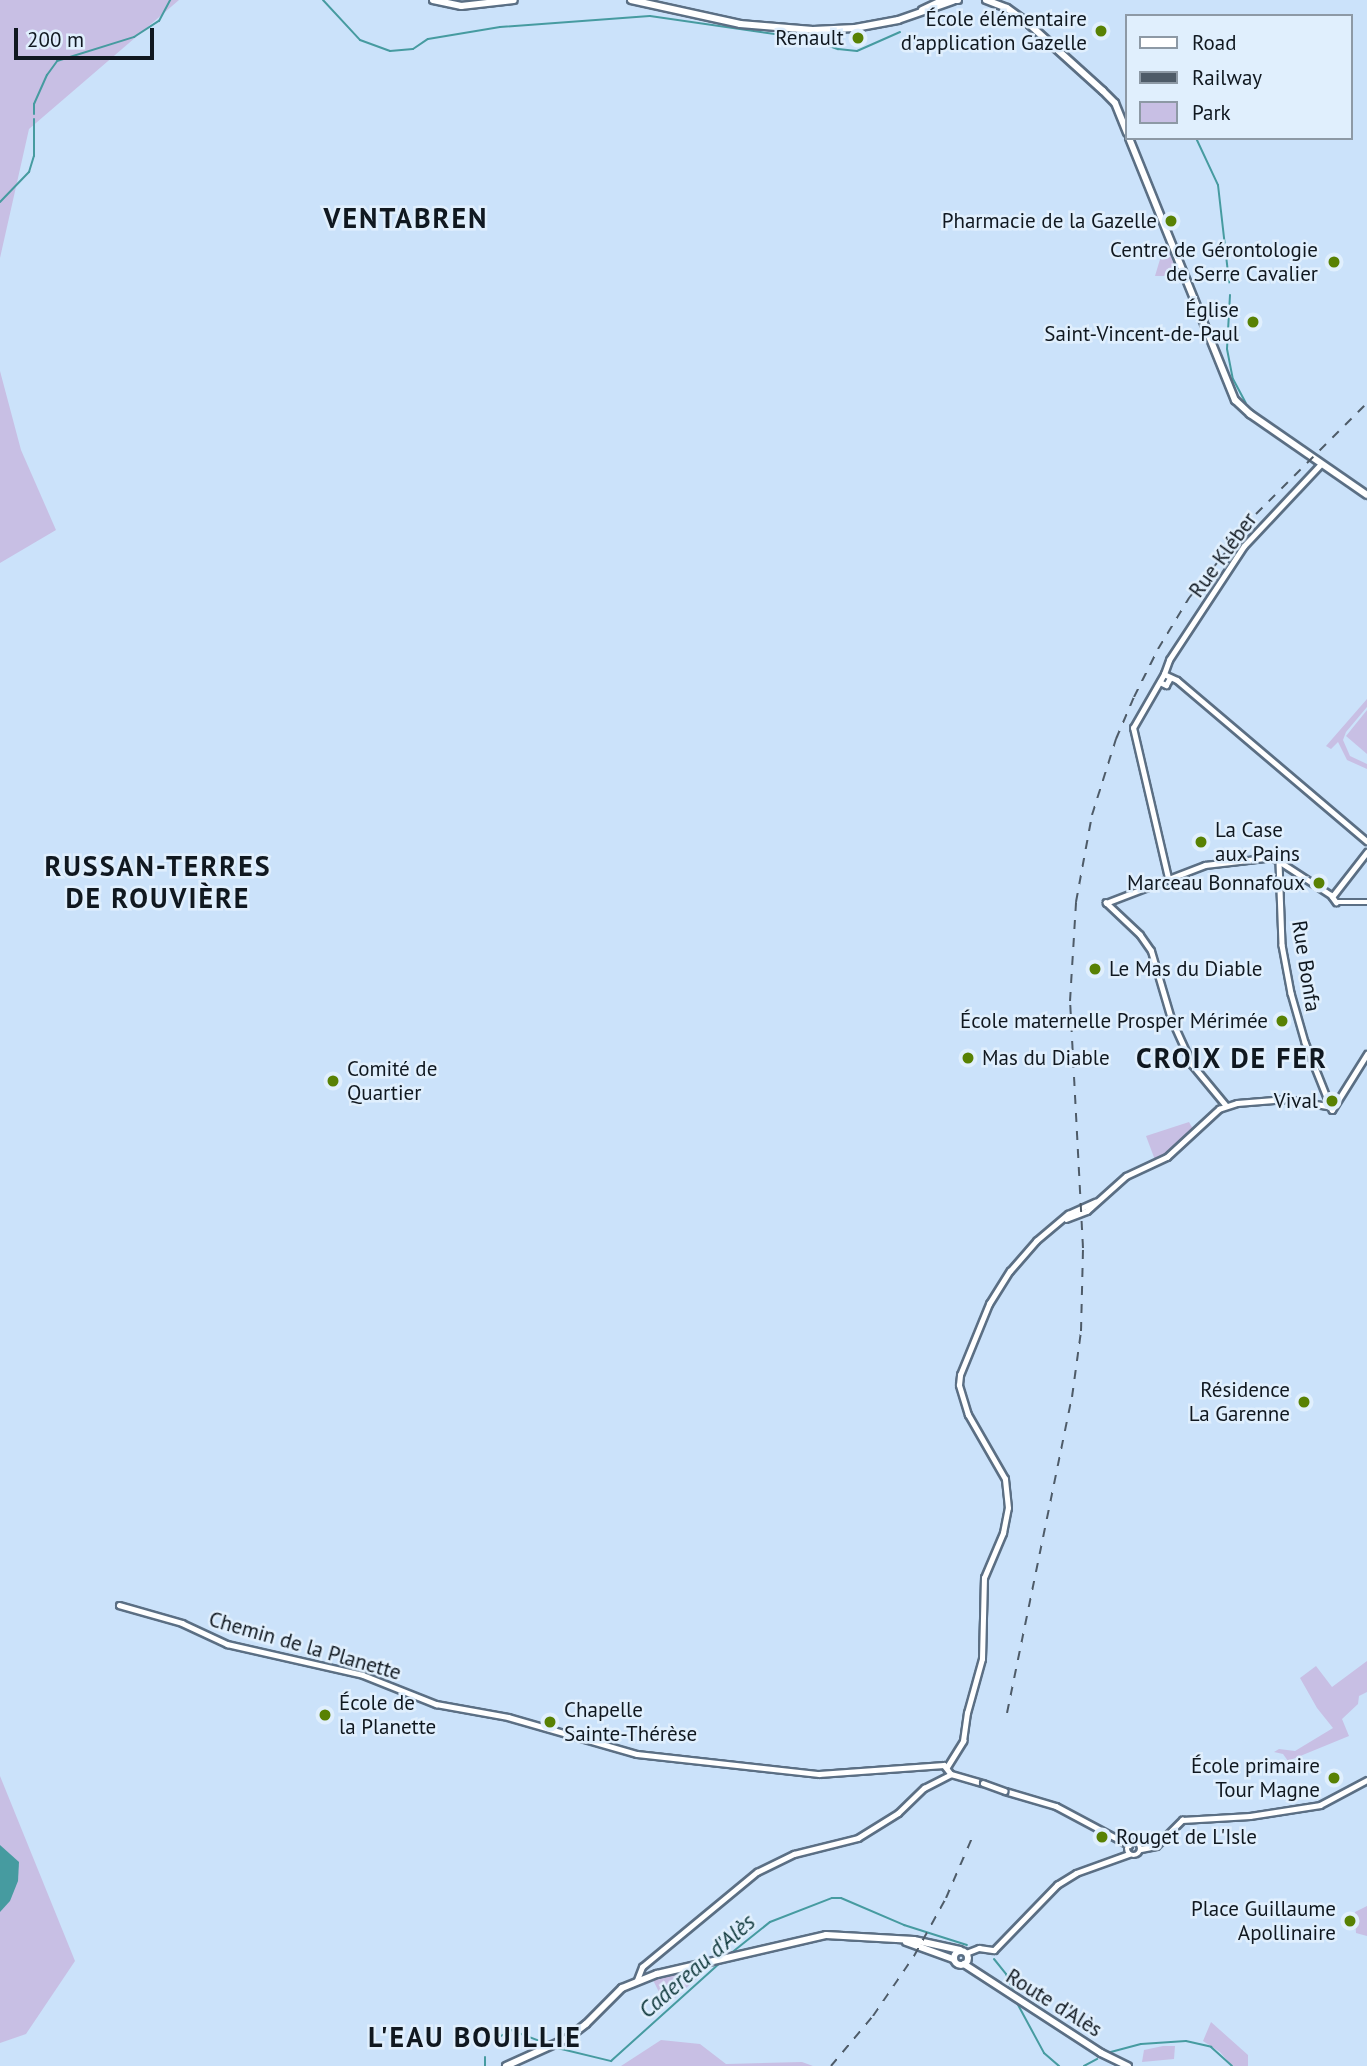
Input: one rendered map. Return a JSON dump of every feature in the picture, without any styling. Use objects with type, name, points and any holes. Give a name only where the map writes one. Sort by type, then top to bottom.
[{"type":"main road","points":[[433,0],[461,6],[514,0]]},
{"type":"main road","points":[[631,0],[702,17],[790,30],[855,28],[918,13],[943,0],[955,0]]},
{"type":"main road","points":[[986,0],[1007,8],[1030,25],[1103,91],[1115,103],[1126,130]]},
{"type":"main road","points":[[1130,140],[1235,400],[1250,414],[1367,495]]},
{"type":"main road","points":[[506,2066],[577,2032],[620,1990],[637,1980],[812,1936],[898,1939],[963,1952],[968,1959],[964,1964]]},
{"type":"main road","points":[[898,1939],[953,1959],[963,1952]]},
{"type":"main road","name":"Route d'Alès","points":[[953,1959],[1097,2051],[1128,2066]]},
{"type":"street","name":"Rue Kléber","points":[[1168,878],[1133,728],[1160,682],[1169,660],[1244,546],[1321,464]]},
{"type":"street","points":[[1164,674],[1177,680],[1367,841]]},
{"type":"street","points":[[1160,682],[1166,685],[1170,678]]},
{"type":"street","points":[[1333,898],[1367,852]]},
{"type":"street","points":[[1226,1106],[1192,1065],[1171,1019],[1151,951],[1140,934],[1106,903],[1168,878],[1215,863],[1265,858],[1279,862],[1333,898],[1367,902]]},
{"type":"street","name":"Rue Bonfa","points":[[1279,862],[1282,939],[1300,1028],[1330,1108]]},
{"type":"street","points":[[951,1774],[947,1766],[963,1741],[967,1713],[982,1659],[984,1578],[1003,1533],[1008,1508],[1007,1486],[1000,1467],[968,1415],[959,1378],[989,1304],[1003,1280],[1036,1241],[1059,1222],[1087,1211],[1126,1176],[1167,1157],[1200,1125],[1226,1106],[1286,1099],[1330,1108],[1367,1054]]},
{"type":"street","name":"Chemin de la Planette","points":[[119,1605],[182,1623],[227,1644],[363,1675],[436,1704],[508,1717],[637,1754],[819,1774],[947,1766]]},
{"type":"street","points":[[637,1980],[642,1966],[757,1871],[794,1854],[858,1838],[898,1813],[925,1788],[951,1774],[1056,1806],[1129,1845],[1136,1843],[1141,1849]]},
{"type":"street","points":[[963,1952],[979,1948],[990,1951],[997,1948],[1057,1885],[1070,1876],[1129,1854],[1136,1856],[1141,1849],[1156,1846],[1182,1820],[1250,1816],[1320,1805],[1367,1780]]},
{"type":"street","points":[[1129,1845],[1129,1854]]},
{"type":"green space","points":[[0,0],[179,0],[29,129],[0,258]]},
{"type":"green space","points":[[1164,246],[1169,247],[1172,260],[1179,271],[1167,276],[1155,276]]},
{"type":"green space","points":[[0,371],[21,450],[56,530],[0,563]]},
{"type":"green space","points":[[1367,699],[1367,707],[1346,732],[1343,740],[1350,756],[1367,764],[1367,769],[1347,760],[1338,742],[1331,749],[1326,746]]},
{"type":"green space","points":[[1367,710],[1367,754],[1346,736]]},
{"type":"green space","points":[[1189,1122],[1193,1129],[1170,1153],[1155,1160],[1146,1136]]},
{"type":"green space","points":[[1367,1661],[1367,1692],[1359,1696],[1358,1704],[1342,1719],[1349,1736],[1288,1761],[1283,1754],[1274,1752],[1279,1749],[1295,1751],[1333,1728],[1317,1708],[1300,1678],[1316,1666],[1332,1687]]},
{"type":"green space","points":[[0,1776],[75,1961],[26,2034],[0,2043]]},
{"type":"green space","points":[[1367,1906],[1367,1936],[1356,1933],[1355,1912]]},
{"type":"green space","points":[[712,1965],[666,2006],[653,1980]]},
{"type":"green space","points":[[1211,2022],[1248,2055],[1248,2066],[1232,2066],[1220,2052],[1203,2041]]},
{"type":"green space","points":[[661,2040],[700,2044],[726,2064],[802,2062],[813,2066],[621,2066]]},
{"type":"green space","points":[[1175,2046],[1174,2059],[1142,2062],[1144,2050]]},
{"type":"shaded area","points":[[0,1845],[19,1862],[18,1881],[10,1901],[0,1912]]},
{"type":"waterway","points":[[34,114],[34,104],[47,75],[57,61],[134,37],[159,21],[170,0]]},
{"type":"waterway","points":[[323,0],[360,40],[390,51],[413,49],[428,39],[500,27],[650,16],[810,39],[838,49],[857,51],[900,32]]},
{"type":"waterway","points":[[0,202],[29,172],[34,156],[34,119]]},
{"type":"waterway","points":[[1197,140],[1218,185],[1229,282]]},
{"type":"waterway","points":[[1230,295],[1227,349],[1233,379],[1246,403]]},
{"type":"waterway","name":"Cadereau d'Alès","points":[[730,1954],[770,1922],[832,1898],[841,1898],[904,1925],[967,1945]]},
{"type":"waterway","name":"Cadereau d'Alès","points":[[994,1959],[1006,1974],[1015,1994]]},
{"type":"waterway","name":"Cadereau d'Alès","points":[[553,2047],[611,2061],[721,1962]]},
{"type":"waterway","name":"Cadereau d'Alès","points":[[1017,2003],[1044,2053],[1059,2066]]},
{"type":"waterway","name":"Cadereau d'Alès","points":[[494,2040],[511,2030],[548,2044]]},
{"type":"waterway","name":"Cadereau d'Alès","points":[[1107,2053],[1141,2044],[1186,2041],[1211,2047],[1232,2066]]},
{"type":"waterway","name":"Cadereau d'Alès","points":[[485,2057],[485,2066]]},
{"type":"waterway","name":"Cadereau d'Alès","points":[[1084,2066],[1097,2059]]},
{"type":"railway","points":[[1007,1713],[1072,1397],[1081,1331],[1083,1248],[1070,1001],[1076,902],[1092,815],[1116,739],[1134,697],[1158,649],[1189,598],[1256,514],[1367,403]]},
{"type":"railway","points":[[831,2066],[873,2016],[914,1956],[946,1898],[972,1838]]},
{"type":"place","name":"École élémentaire d'application Gazelle","points":[[1101,31]]},
{"type":"place","name":"Renault","points":[[858,38]]},
{"type":"place","name":"Pharmacie de la Gazelle","points":[[1171,221]]},
{"type":"place","name":"Centre de Gérontologie de Serre Cavalier","points":[[1334,262]]},
{"type":"place","name":"Église Saint-Vincent-de-Paul","points":[[1253,322]]},
{"type":"place","name":"La Case aux Pains","points":[[1201,842]]},
{"type":"place","name":"Marceau Bonnafoux","points":[[1319,883]]},
{"type":"place","name":"Le Mas du Diable","points":[[1095,969]]},
{"type":"place","name":"École maternelle Prosper Mérimée","points":[[1282,1021]]},
{"type":"place","name":"Mas du Diable","points":[[968,1058]]},
{"type":"place","name":"Comité de Quartier","points":[[333,1081]]},
{"type":"place","name":"Vival","points":[[1332,1101]]},
{"type":"place","name":"Résidence La Garenne","points":[[1304,1402]]},
{"type":"place","name":"École de la Planette","points":[[325,1715]]},
{"type":"place","name":"Chapelle Sainte-Thérèse","points":[[550,1722]]},
{"type":"place","name":"École primaire Tour Magne","points":[[1334,1778]]},
{"type":"place","name":"Rouget de L'Isle","points":[[1102,1837]]},
{"type":"place","name":"Place Guillaume Apollinaire","points":[[1350,1921]]},
{"type":"district","name":"VENTABREN","points":[[406,218]]},
{"type":"district","name":"RUSSAN-TERRES DE ROUVIÈRE","points":[[158,882]]},
{"type":"district","name":"CROIX DE FER","points":[[1232,1058]]},
{"type":"district","name":"L'EAU BOUILLIE","points":[[475,2037]]}]
